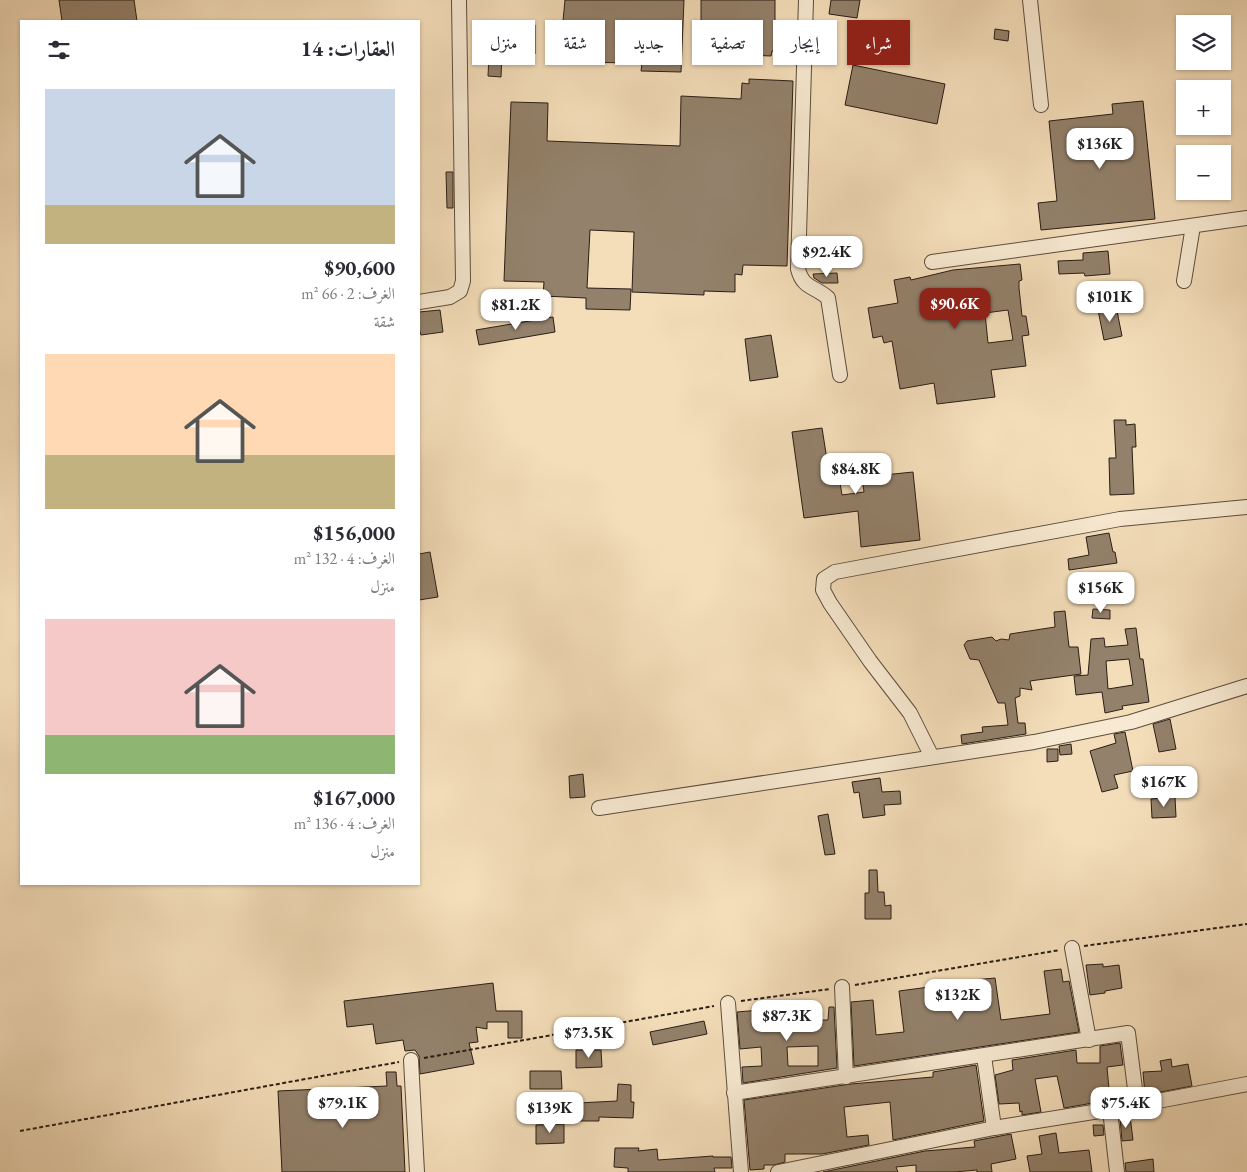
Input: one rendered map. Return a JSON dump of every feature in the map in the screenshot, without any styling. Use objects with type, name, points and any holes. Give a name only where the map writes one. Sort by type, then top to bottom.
[{"type":"street","points":[[420,302],[450,298],[460,291],[463,281],[459,0]]},
{"type":"street","points":[[806,0],[798,270],[801,280],[809,287],[821,291],[828,298],[840,375]]},
{"type":"street","points":[[1030,0],[1041,105]]},
{"type":"street","points":[[932,262],[1247,218]]},
{"type":"street","points":[[1184,281],[1193,226]]},
{"type":"street","points":[[932,758],[910,713],[870,661],[822,590],[824,579],[835,572],[1120,519],[1247,507]]},
{"type":"street","points":[[599,808],[1034,742],[1131,722],[1247,686]]},
{"type":"street","points":[[1072,948],[1089,1040]]},
{"type":"street","points":[[842,987],[846,1077]]},
{"type":"street","points":[[728,1003],[741,1172]]},
{"type":"street","points":[[734,1093],[1128,1033],[1137,1105]]},
{"type":"street","points":[[984,1056],[994,1128]]},
{"type":"street","points":[[411,1060],[417,1172]]},
{"type":"street","points":[[778,1172],[994,1128],[1110,1110],[1247,1084]]},
{"type":"street","points":[[1110,1110],[1117,1172]]},
{"type":"path","points":[[20,1131],[728,1003],[842,987],[1072,948],[1247,924]]},
{"type":"building","points":[[59,0],[134,0],[137,20],[62,20]]},
{"type":"building","points":[[565,0],[684,0],[682,48],[682,20],[615,20],[615,63],[605,63],[605,20],[563,20]]},
{"type":"building","points":[[701,0],[775,0],[773,51],[771,56],[763,56],[763,20],[701,20]]},
{"type":"building","points":[[831,0],[860,0],[857,18],[829,14]]},
{"type":"building","points":[[995,29],[1009,31],[1008,41],[994,39]]},
{"type":"building","points":[[489,65],[502,65],[501,77],[488,76]]},
{"type":"building","points":[[642,65],[681,65],[681,72],[641,71]]},
{"type":"building","points":[[853,65],[945,84],[937,124],[845,105]]},
{"type":"building","points":[[749,79],[793,81],[787,266],[743,265],[742,275],[735,274],[735,292],[704,291],[704,295],[632,292],[634,232],[590,230],[587,288],[631,289],[630,310],[586,309],[586,298],[543,296],[544,282],[504,281],[511,102],[548,103],[547,141],[680,146],[681,96],[741,99],[742,83],[749,84]]},
{"type":"building","points":[[1143,101],[1155,219],[1041,230],[1038,203],[1057,201],[1049,121],[1113,114],[1112,104]]},
{"type":"building","points":[[446,172],[453,172],[453,208],[447,208]]},
{"type":"building","points":[[1108,251],[1110,274],[1085,276],[1084,273],[1059,274],[1058,261],[1083,260],[1083,253]]},
{"type":"building","points":[[1020,264],[1022,280],[1019,281],[1019,288],[1022,316],[1026,316],[1029,335],[1022,336],[1026,366],[991,370],[995,397],[937,404],[934,383],[900,389],[892,341],[884,343],[882,336],[873,338],[868,308],[898,303],[894,280],[910,277],[911,280],[953,270]],"holes":[[[1008,310],[1013,340],[988,343],[985,313]]]},
{"type":"building","points":[[837,273],[838,283],[822,283],[814,278],[813,274]]},
{"type":"building","points":[[1116,306],[1122,336],[1104,340],[1098,310]]},
{"type":"building","points":[[440,310],[443,332],[421,335],[420,312]]},
{"type":"building","points":[[553,317],[555,332],[479,345],[476,330]]},
{"type":"building","points":[[771,335],[778,377],[750,381],[745,339]]},
{"type":"building","points":[[1114,420],[1126,420],[1126,425],[1135,424],[1136,447],[1132,447],[1134,494],[1110,495],[1109,458],[1116,458]]},
{"type":"building","points":[[822,428],[828,466],[837,464],[842,495],[864,492],[861,470],[873,468],[874,476],[913,472],[920,540],[861,547],[858,511],[804,518],[792,432]]},
{"type":"building","points":[[1109,533],[1117,563],[1069,570],[1068,559],[1089,555],[1086,537]]},
{"type":"building","points":[[430,552],[438,597],[420,600],[420,554]]},
{"type":"building","points":[[1093,609],[1110,610],[1110,619],[1092,618]]},
{"type":"building","points":[[1065,611],[1069,647],[1078,647],[1081,674],[1030,681],[1032,690],[1020,688],[1020,696],[1015,698],[1018,723],[1025,723],[1026,734],[962,744],[961,735],[983,732],[982,727],[1008,725],[1005,703],[998,703],[979,660],[970,659],[964,645],[967,641],[992,637],[996,641],[1001,639],[1009,640],[1010,634],[1055,627],[1054,612]]},
{"type":"building","points":[[1136,628],[1140,659],[1143,659],[1149,702],[1122,706],[1123,709],[1105,713],[1102,692],[1076,695],[1074,676],[1088,675],[1091,639],[1104,638],[1105,647],[1128,645],[1125,629]],"holes":[[[1129,659],[1133,685],[1108,689],[1106,661]]]},
{"type":"building","points":[[1170,719],[1176,749],[1159,752],[1153,724]]},
{"type":"building","points":[[1125,732],[1133,771],[1114,775],[1118,788],[1102,792],[1090,751],[1116,743],[1114,734]]},
{"type":"building","points":[[1071,744],[1072,754],[1060,755],[1059,746]]},
{"type":"building","points":[[1047,749],[1058,749],[1058,761],[1047,762]]},
{"type":"building","points":[[583,774],[585,797],[570,798],[569,776]]},
{"type":"building","points":[[880,778],[882,792],[900,791],[901,804],[884,805],[885,815],[863,818],[859,792],[854,793],[852,782]]},
{"type":"building","points":[[1175,797],[1176,817],[1152,818],[1151,799]]},
{"type":"building","points":[[828,814],[835,854],[825,855],[818,816]]},
{"type":"building","points":[[869,870],[877,870],[878,892],[884,892],[885,906],[891,905],[891,919],[865,919],[865,893],[869,893]]},
{"type":"building","points":[[1103,964],[1103,967],[1119,965],[1122,988],[1090,995],[1086,965]]},
{"type":"building","points":[[1061,969],[1063,982],[1069,981],[1079,1032],[854,1066],[851,1002],[873,1000],[876,1035],[904,1032],[899,991],[952,984],[952,982],[995,978],[1001,1020],[1050,1014],[1044,971]]},
{"type":"building","points":[[493,983],[496,1011],[522,1011],[522,1038],[508,1038],[508,1022],[487,1022],[487,1029],[476,1027],[478,1042],[469,1043],[474,1064],[420,1074],[419,1056],[415,1050],[405,1051],[403,1040],[376,1044],[373,1024],[347,1027],[344,1001]]},
{"type":"building","points":[[772,1005],[801,1006],[801,1020],[828,1020],[829,1007],[834,1007],[837,1068],[743,1083],[742,1067],[762,1066],[761,1047],[740,1049],[737,1012],[772,1009]],"holes":[[[818,1046],[818,1066],[788,1066],[787,1047]]]},
{"type":"building","points":[[704,1021],[707,1034],[653,1045],[650,1032]]},
{"type":"building","points":[[1120,1043],[1123,1065],[1107,1067],[1110,1100],[1064,1108],[1057,1076],[1035,1079],[1041,1112],[1022,1115],[1019,1103],[999,1104],[995,1075],[1013,1070],[1012,1060],[1076,1050],[1077,1063],[1100,1063],[1100,1046]]},
{"type":"building","points":[[576,1050],[601,1050],[602,1067],[576,1068]]},
{"type":"building","points":[[1171,1059],[1172,1067],[1188,1064],[1192,1086],[1145,1095],[1143,1072],[1162,1071],[1160,1061]]},
{"type":"building","points":[[976,1065],[984,1121],[893,1140],[890,1102],[844,1107],[847,1137],[868,1135],[869,1145],[822,1154],[785,1154],[785,1162],[764,1165],[764,1169],[750,1170],[744,1100],[851,1084],[933,1077],[933,1072]]},
{"type":"building","points":[[530,1071],[561,1071],[562,1089],[530,1089]]},
{"type":"building","points":[[386,1072],[396,1072],[397,1086],[401,1086],[405,1172],[282,1172],[278,1091],[387,1086]]},
{"type":"building","points":[[618,1084],[631,1085],[631,1102],[634,1102],[633,1118],[599,1117],[599,1121],[578,1121],[578,1103],[617,1101]]},
{"type":"building","points":[[1130,1116],[1133,1140],[1122,1141],[1120,1118]]},
{"type":"building","points":[[564,1124],[564,1143],[536,1144],[536,1125]]},
{"type":"building","points":[[1093,1125],[1103,1125],[1104,1135],[1094,1136]]},
{"type":"building","points":[[1056,1133],[1059,1153],[1089,1150],[1092,1172],[1030,1172],[1027,1156],[1042,1154],[1039,1136]]},
{"type":"building","points":[[1011,1134],[1016,1159],[991,1164],[992,1172],[977,1172],[977,1170],[916,1172],[916,1165],[896,1167],[898,1172],[823,1172],[925,1151],[975,1147],[974,1141]]},
{"type":"building","points":[[615,1148],[639,1148],[638,1151],[657,1149],[658,1160],[713,1156],[731,1157],[732,1168],[714,1168],[715,1172],[628,1172],[628,1168],[614,1167]]},
{"type":"building","points":[[1153,1159],[1154,1172],[1126,1172],[1125,1163]]}]
